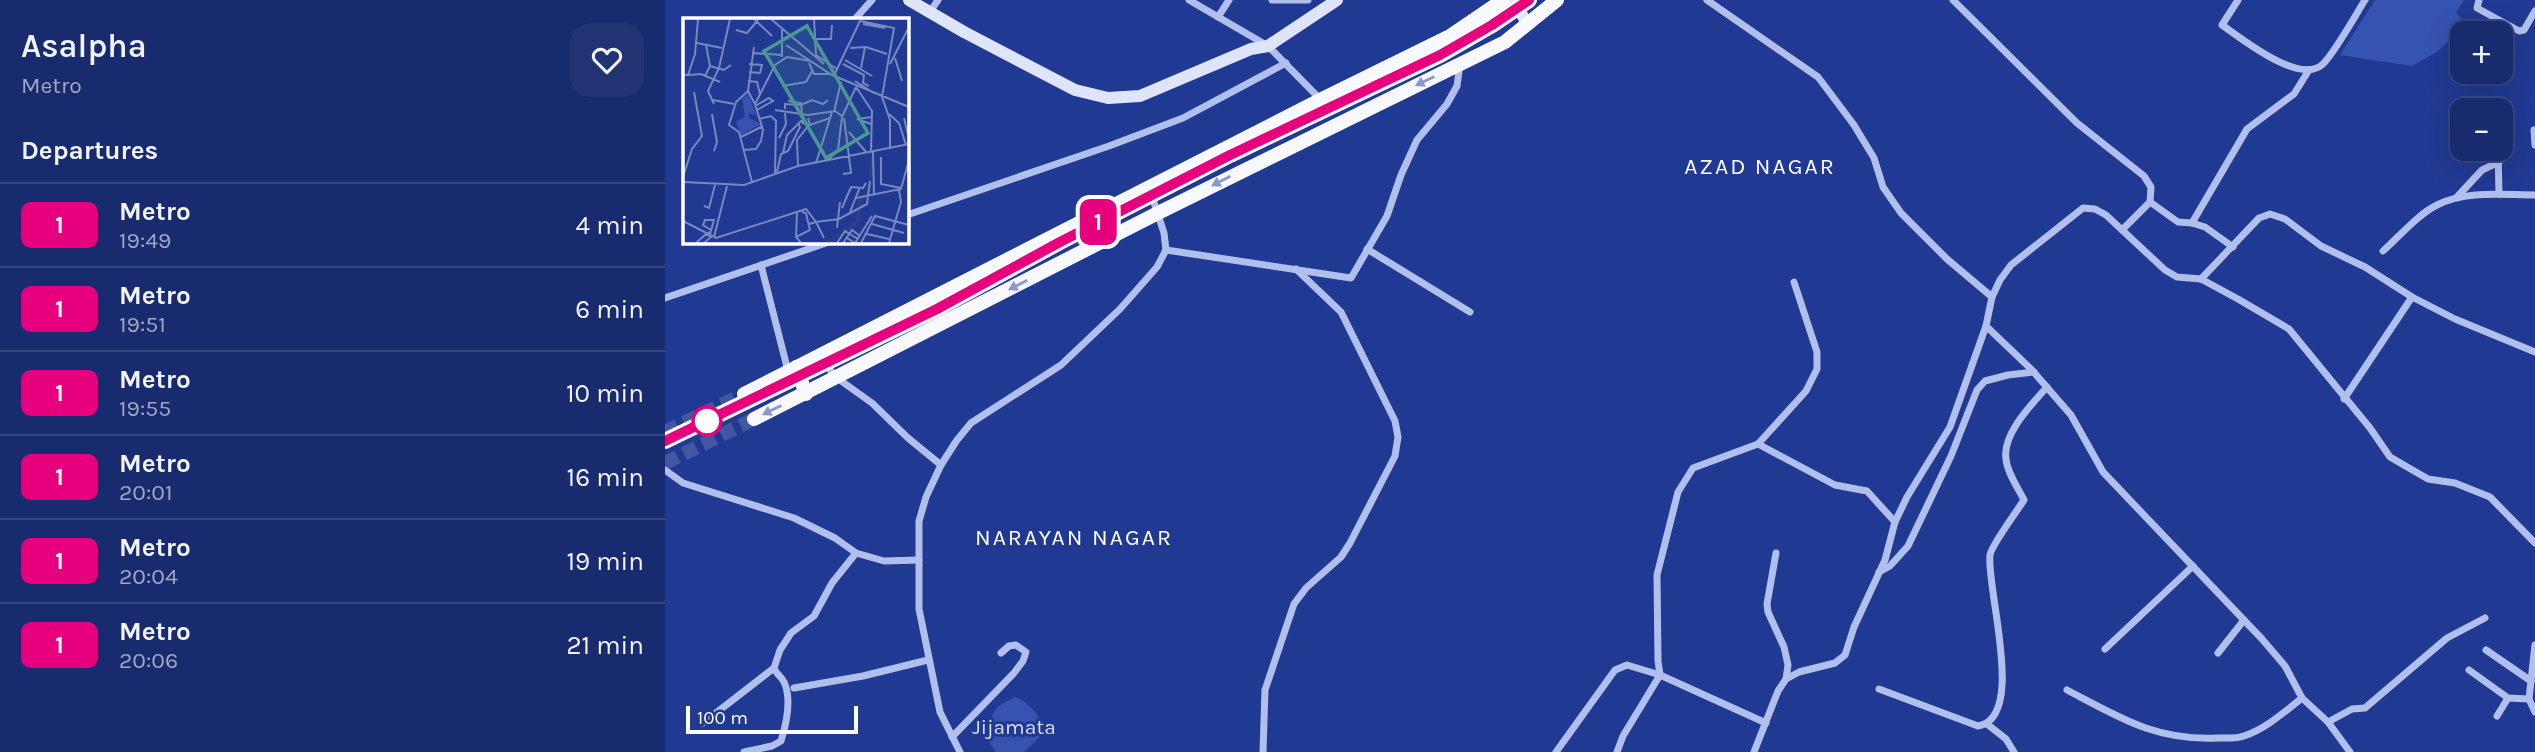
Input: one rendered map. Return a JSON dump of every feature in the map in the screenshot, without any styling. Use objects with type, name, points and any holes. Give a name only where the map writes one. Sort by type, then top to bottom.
[{"type":"main road","points":[[909,0],[1075,90],[1108,98],[1140,96],[1251,48],[1268,46],[1338,0]]},
{"type":"main road","points":[[744,394],[1450,36],[1503,0]]},
{"type":"main road","points":[[1513,0],[1527,23]]},
{"type":"main road","points":[[754,419],[1158,213],[1505,42],[1557,0]]},
{"type":"main road","points":[[792,369],[806,394]]},
{"type":"street","points":[[856,18],[872,0]]},
{"type":"street","points":[[930,12],[938,0]]},
{"type":"street","points":[[1189,0],[1268,46],[1320,100]]},
{"type":"street","points":[[1218,17],[1229,0]]},
{"type":"street","points":[[1272,0],[1308,0]]},
{"type":"street","points":[[1707,0],[1818,77],[1874,158],[1883,187],[1901,214],[1947,259],[1992,297]]},
{"type":"street","points":[[1953,0],[1962,4],[2077,123],[2144,176],[2151,187],[2150,202],[2122,230]]},
{"type":"street","points":[[2238,0],[2222,25],[2262,52],[2297,70],[2322,66],[2365,0]]},
{"type":"street","points":[[2479,0],[2477,8],[2519,31],[2524,30],[2535,11]]},
{"type":"street","points":[[908,215],[1183,118],[1286,63]]},
{"type":"street","points":[[1166,250],[1351,278],[1387,216],[1417,140],[1447,104],[1457,86],[1460,64]]},
{"type":"street","points":[[2192,223],[2247,129],[2294,94],[2309,70]]},
{"type":"street","points":[[2534,130],[2535,145]]},
{"type":"street","points":[[2457,198],[2481,170],[2499,162],[2499,194]]},
{"type":"street","points":[[960,752],[940,712],[919,609],[919,521],[926,497],[941,465],[971,423],[1061,365],[1120,309],[1157,267],[1166,250],[1150,187]]},
{"type":"street","points":[[2383,251],[2437,205],[2457,198],[2499,194],[2535,195]]},
{"type":"street","points":[[2150,202],[2178,222],[2205,227],[2233,247]]},
{"type":"street","points":[[1786,679],[1799,672],[1841,660],[1879,572],[1895,522],[1949,426],[1986,326],[1992,297],[2011,265],[2083,208],[2095,209],[2177,278],[2201,279],[2288,329],[2370,428],[2390,457],[2428,479],[2455,483],[2490,497],[2535,543]]},
{"type":"street","points":[[2201,279],[2259,218],[2270,214],[2285,219],[2321,246],[2365,267],[2412,297],[2455,319],[2535,352]]},
{"type":"street","points":[[665,298],[826,243]]},
{"type":"street","points":[[1367,249],[1470,312]]},
{"type":"street","points":[[761,265],[792,369]]},
{"type":"street","points":[[1263,752],[1265,690],[1294,604],[1306,588],[1341,557],[1350,543],[1395,456],[1398,437],[1395,421],[1341,312],[1296,269]]},
{"type":"street","points":[[1618,752],[1623,736],[1660,675],[1657,575],[1678,492],[1693,468],[1758,444],[1806,391],[1817,369],[1817,352],[1794,282]]},
{"type":"street","points":[[2344,399],[2412,297]]},
{"type":"street","points":[[1986,326],[2034,372],[2071,415],[2103,472],[2285,666],[2302,698],[2328,722],[2350,752]]},
{"type":"street","points":[[818,356],[837,378],[872,403],[941,465]]},
{"type":"street","points":[[1879,572],[1891,566],[1907,546],[1951,456],[1977,390],[1985,381],[2034,372]]},
{"type":"street","points":[[1879,689],[1977,726],[1987,724],[1993,717],[2001,692],[2003,670],[1990,552],[2024,500],[2005,458],[2008,442],[2017,423],[2047,387]]},
{"type":"street","points":[[1758,444],[1835,485],[1867,491],[1895,522]]},
{"type":"street","points":[[665,470],[683,483],[794,518],[835,538],[856,553],[884,561],[919,559]]},
{"type":"street","points":[[703,723],[774,668],[780,650],[791,633],[814,616],[832,583],[856,553]]},
{"type":"street","points":[[1755,752],[1778,691],[1786,679],[1788,665],[1767,604],[1776,553]]},
{"type":"street","points":[[2105,649],[2193,566]]},
{"type":"street","points":[[2328,722],[2352,709],[2365,708],[2447,638],[2485,618]]},
{"type":"street","points":[[2218,653],[2244,620]]},
{"type":"street","points":[[952,737],[1014,673],[1026,652],[1016,645],[1009,646],[1001,653]]},
{"type":"street","points":[[2535,645],[2529,699],[2535,712]]},
{"type":"street","points":[[2486,650],[2531,681]]},
{"type":"street","points":[[794,688],[863,676],[928,660]]},
{"type":"street","points":[[1556,752],[1615,670],[1627,665],[1660,675],[1766,723]]},
{"type":"street","points":[[744,752],[772,746],[781,741],[788,701],[784,682],[774,668]]},
{"type":"street","points":[[2469,670],[2508,698],[2529,699]]},
{"type":"street","points":[[2067,690],[2125,720],[2158,733],[2188,739],[2242,737],[2268,725],[2302,698]]},
{"type":"street","points":[[2497,716],[2508,698]]},
{"type":"street","points":[[1987,724],[2006,739],[2014,752]]},
{"type":"green space","points":[[2375,0],[2464,0],[2456,13],[2464,21],[2450,21],[2450,39],[2437,52],[2412,66],[2340,55]]},
{"type":"green space","name":"Jijamata","points":[[1015,697],[1034,711],[1045,732],[1024,752],[996,752],[982,731],[998,706]]},
{"type":"tunnel","points":[[665,432],[744,394]]},
{"type":"tunnel","points":[[665,463],[754,419]]},
{"type":"metro line","name":"1","points":[[665,441],[937,309],[1107,217],[1230,155],[1440,55],[1529,0]]},
{"type":"district","name":"AZAD NAGAR","points":[[1760,166]]},
{"type":"district","name":"NARAYAN NAGAR","points":[[1074,537]]}]
